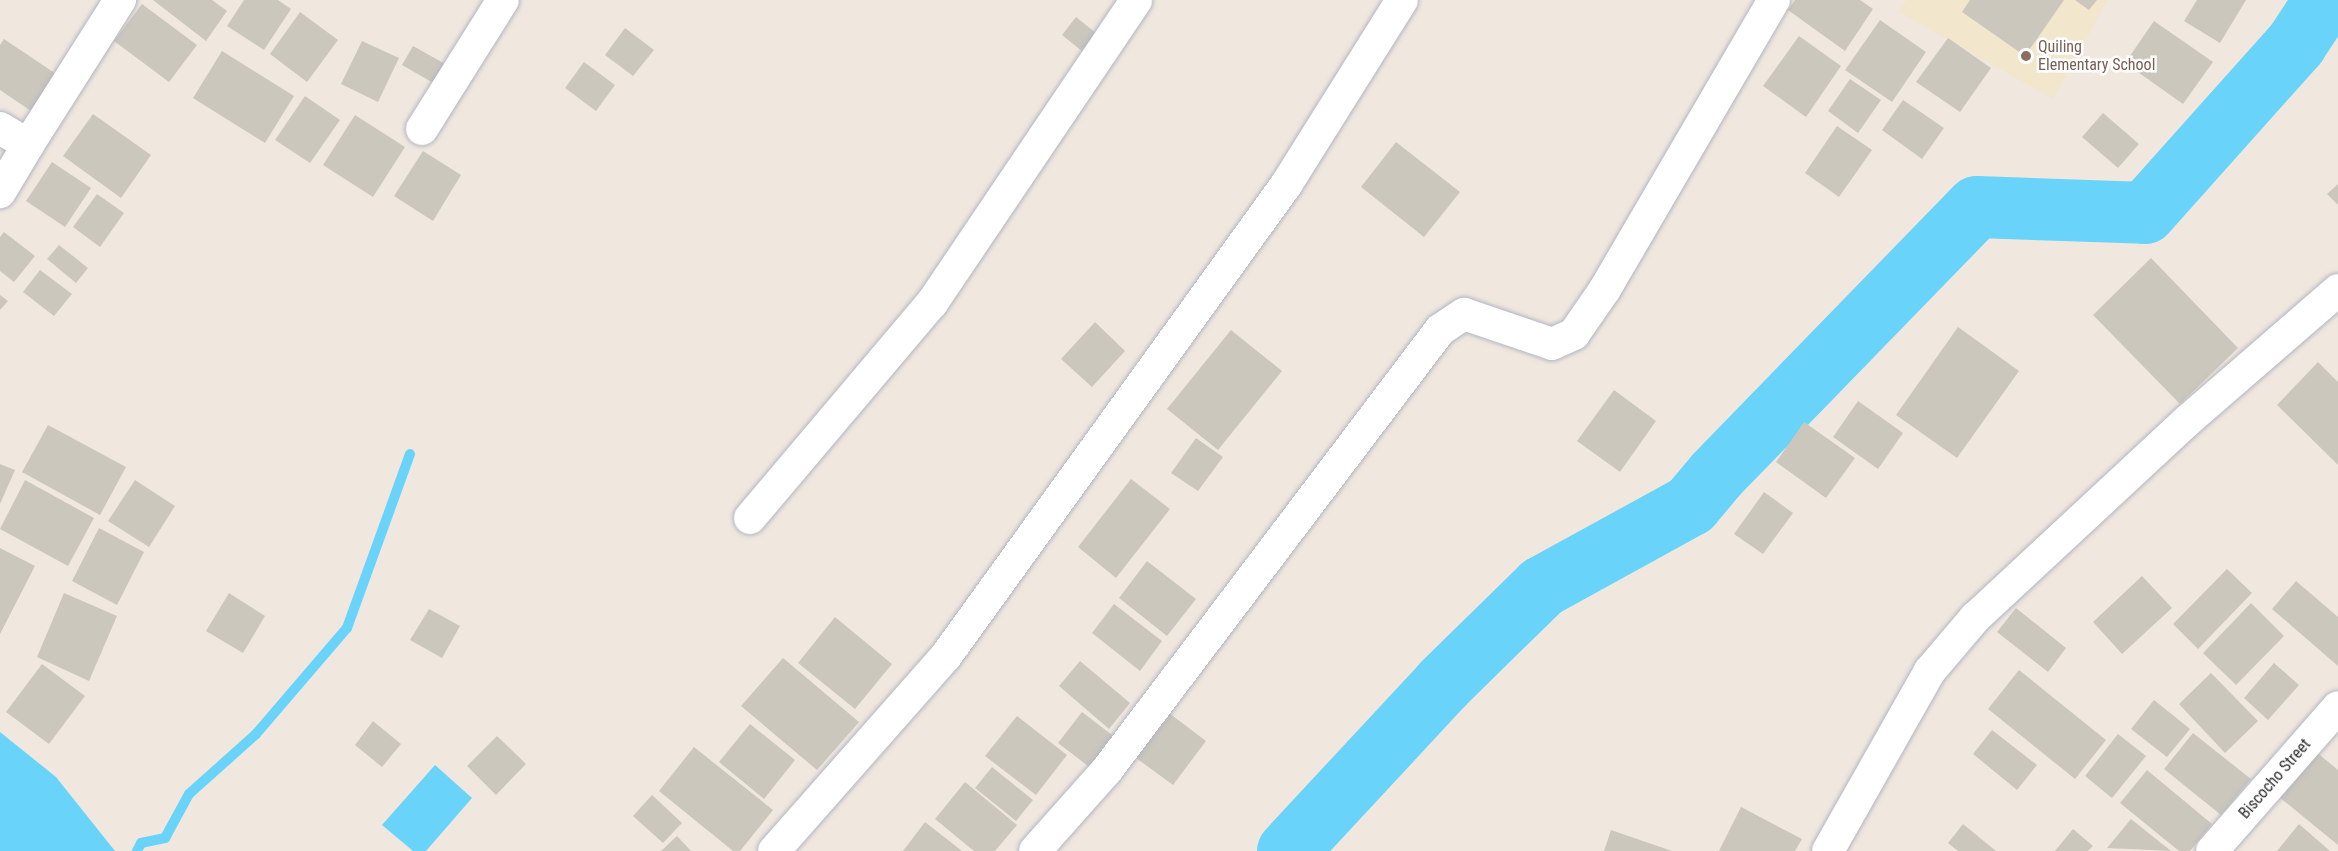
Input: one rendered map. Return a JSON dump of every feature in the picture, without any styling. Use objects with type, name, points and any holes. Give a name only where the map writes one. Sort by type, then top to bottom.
[{"type":"street","points":[[0,192],[120,0]]},
{"type":"street","points":[[422,129],[503,0]]},
{"type":"street","points":[[750,518],[932,303],[1136,0]]},
{"type":"street","points":[[774,851],[946,656],[1286,185],[1402,0]]},
{"type":"street","points":[[1035,851],[1107,770],[1440,330],[1464,314],[1552,344],[1574,333],[1605,289],[1773,0]]},
{"type":"street","points":[[0,128],[28,145]]},
{"type":"street","points":[[1828,851],[1930,671],[1974,618],[2187,421],[2338,290]]},
{"type":"street","name":"Biscocho Street","points":[[2212,851],[2338,707]]},
{"type":"shaded area","name":"Quiling Elementary School","points":[[1906,0],[2108,0],[2053,99],[1899,12]]},
{"type":"water","points":[[0,732],[56,777],[115,851],[0,851]]},
{"type":"water","points":[[435,765],[472,798],[426,851],[413,851],[382,825]]},
{"type":"building","points":[[153,0],[212,0],[227,11],[206,41]]},
{"type":"building","points":[[244,0],[278,0],[291,9],[264,50],[227,26]]},
{"type":"building","points":[[1795,0],[1860,0],[1873,9],[1845,51],[1788,10]]},
{"type":"building","points":[[1970,0],[2064,0],[2025,56],[1962,12]]},
{"type":"building","points":[[2075,0],[2097,0],[2089,10]]},
{"type":"building","points":[[2197,0],[2246,0],[2220,43],[2184,21]]},
{"type":"building","points":[[142,4],[197,45],[169,82],[114,41]]},
{"type":"building","points":[[300,12],[338,40],[307,82],[270,54]]},
{"type":"building","points":[[1076,17],[1102,38],[1088,56],[1062,35]]},
{"type":"building","points":[[1880,20],[1926,52],[1892,102],[1845,70]]},
{"type":"building","points":[[2154,21],[2213,62],[2183,104],[2125,63]]},
{"type":"building","points":[[625,28],[654,50],[633,76],[605,55]]},
{"type":"building","points":[[1799,36],[1841,66],[1806,117],[1763,86]]},
{"type":"building","points":[[1948,38],[1991,68],[1960,112],[1916,82]]},
{"type":"building","points":[[4,39],[59,76],[34,113],[0,90],[0,45]]},
{"type":"building","points":[[362,41],[399,58],[378,102],[341,84]]},
{"type":"building","points":[[413,46],[456,70],[444,89],[402,65]]},
{"type":"building","points":[[222,51],[294,96],[265,143],[193,98]]},
{"type":"building","points":[[584,62],[615,85],[596,111],[565,88]]},
{"type":"building","points":[[1850,79],[1881,100],[1858,133],[1828,111]]},
{"type":"building","points":[[305,96],[340,120],[310,163],[275,140]]},
{"type":"building","points":[[1903,100],[1944,128],[1922,159],[1882,130]]},
{"type":"building","points":[[2103,113],[2139,144],[2118,168],[2082,137]]},
{"type":"building","points":[[93,114],[151,155],[121,198],[63,156]]},
{"type":"building","points":[[355,115],[405,147],[373,197],[323,165]]},
{"type":"building","points":[[1837,126],[1872,150],[1839,197],[1805,173]]},
{"type":"building","points":[[1396,142],[1460,192],[1424,237],[1361,187]]},
{"type":"building","points":[[423,151],[461,175],[433,221],[394,196]]},
{"type":"building","points":[[52,162],[91,188],[65,227],[26,201]]},
{"type":"building","points":[[2338,184],[2338,205],[2327,194]]},
{"type":"building","points":[[97,194],[124,213],[100,247],[73,227]]},
{"type":"building","points":[[4,232],[35,256],[14,282],[0,271],[0,237]]},
{"type":"building","points":[[59,245],[88,268],[76,283],[47,259]]},
{"type":"building","points":[[2151,258],[2238,348],[2180,404],[2093,315]]},
{"type":"building","points":[[40,270],[72,294],[54,316],[23,292]]},
{"type":"building","points":[[0,295],[8,301],[0,310]]},
{"type":"building","points":[[1095,322],[1125,351],[1092,387],[1061,359]]},
{"type":"building","points":[[1958,327],[2019,371],[1957,458],[1896,415]]},
{"type":"building","points":[[1231,330],[1282,371],[1218,450],[1167,409]]},
{"type":"building","points":[[2318,362],[2338,382],[2338,465],[2277,405]]},
{"type":"building","points":[[1614,390],[1656,421],[1620,472],[1577,441]]},
{"type":"building","points":[[1858,401],[1903,433],[1878,469],[1833,437]]},
{"type":"building","points":[[1804,422],[1855,458],[1826,498],[1776,462]]},
{"type":"building","points":[[48,425],[126,467],[100,515],[22,472]]},
{"type":"building","points":[[1196,438],[1223,457],[1198,491],[1171,473]]},
{"type":"building","points":[[0,464],[15,470],[0,504]]},
{"type":"building","points":[[1131,479],[1170,509],[1116,578],[1078,547]]},
{"type":"building","points":[[25,480],[94,518],[68,566],[0,529]]},
{"type":"building","points":[[135,480],[175,506],[149,547],[108,521]]},
{"type":"building","points":[[1764,492],[1793,513],[1763,554],[1734,534]]},
{"type":"building","points":[[99,528],[144,552],[117,605],[72,581]]},
{"type":"building","points":[[0,548],[35,566],[0,634]]},
{"type":"building","points":[[1147,561],[1196,599],[1167,636],[1119,598]]},
{"type":"building","points":[[2227,569],[2252,593],[2198,649],[2173,624]]},
{"type":"building","points":[[2142,576],[2172,608],[2122,654],[2093,622]]},
{"type":"building","points":[[2296,581],[2338,617],[2338,666],[2272,609]]},
{"type":"building","points":[[64,593],[117,616],[89,681],[37,657]]},
{"type":"building","points":[[229,593],[265,616],[243,653],[206,631]]},
{"type":"building","points":[[2251,603],[2284,636],[2236,685],[2203,653]]},
{"type":"building","points":[[1114,604],[1162,641],[1140,671],[1092,633]]},
{"type":"building","points":[[2016,608],[2066,648],[2048,672],[1997,632]]},
{"type":"building","points":[[429,609],[460,626],[442,658],[410,640]]},
{"type":"building","points":[[835,617],[892,664],[855,709],[798,663]]},
{"type":"building","points":[[783,658],[859,722],[817,770],[741,706]]},
{"type":"building","points":[[1080,661],[1130,703],[1109,729],[1059,686]]},
{"type":"building","points":[[2274,663],[2299,685],[2268,720],[2244,698]]},
{"type":"building","points":[[42,664],[85,696],[49,744],[6,712]]},
{"type":"building","points":[[2019,670],[2106,740],[2075,779],[1988,709]]},
{"type":"building","points":[[2211,673],[2258,721],[2225,753],[2179,704]]},
{"type":"building","points":[[2154,700],[2190,729],[2167,757],[2131,729]]},
{"type":"building","points":[[1165,710],[1206,741],[1173,785],[1132,755]]},
{"type":"building","points":[[1082,712],[1116,738],[1092,769],[1058,743]]},
{"type":"building","points":[[1017,716],[1067,755],[1036,795],[985,756]]},
{"type":"building","points":[[373,721],[401,744],[382,767],[355,745]]},
{"type":"building","points":[[750,724],[795,760],[764,799],[719,762]]},
{"type":"building","points":[[1992,730],[2037,765],[2017,790],[1973,754]]},
{"type":"building","points":[[2193,733],[2251,779],[2221,815],[2164,769]]},
{"type":"building","points":[[2118,734],[2146,756],[2112,798],[2085,776]]},
{"type":"building","points":[[497,736],[526,764],[496,795],[467,766]]},
{"type":"building","points":[[694,747],[773,810],[740,851],[733,851],[659,791]]},
{"type":"building","points":[[2315,751],[2338,770],[2338,845],[2278,796]]},
{"type":"building","points":[[992,767],[1033,800],[1016,821],[975,788]]},
{"type":"building","points":[[2147,770],[2212,824],[2190,851],[2179,851],[2120,803]]},
{"type":"building","points":[[965,782],[1017,825],[995,851],[974,851],[935,819]]},
{"type":"building","points":[[652,795],[682,823],[663,843],[633,816]]},
{"type":"building","points":[[1741,807],[1802,839],[1795,851],[1719,851]]},
{"type":"building","points":[[2131,819],[2171,851],[2107,848]]},
{"type":"building","points":[[925,822],[962,851],[903,851]]},
{"type":"building","points":[[1963,824],[1996,851],[1958,851],[1948,843]]},
{"type":"building","points":[[2299,824],[2330,851],[2277,851]]},
{"type":"building","points":[[2073,829],[2093,846],[2088,851],[2055,851]]},
{"type":"building","points":[[1611,830],[1672,851],[1604,851]]},
{"type":"building","points":[[677,836],[691,851],[661,851]]},
{"type":"waterway","points":[[1288,851],[1443,684],[1542,587],[1691,505],[1716,475],[1977,207],[2145,213],[2296,44],[2325,0]]},
{"type":"waterway","points":[[137,851],[141,843],[165,838],[189,794],[256,734],[347,628],[410,454]]},
{"type":"place","name":"Quiling Elementary School","points":[[2026,56]]}]
